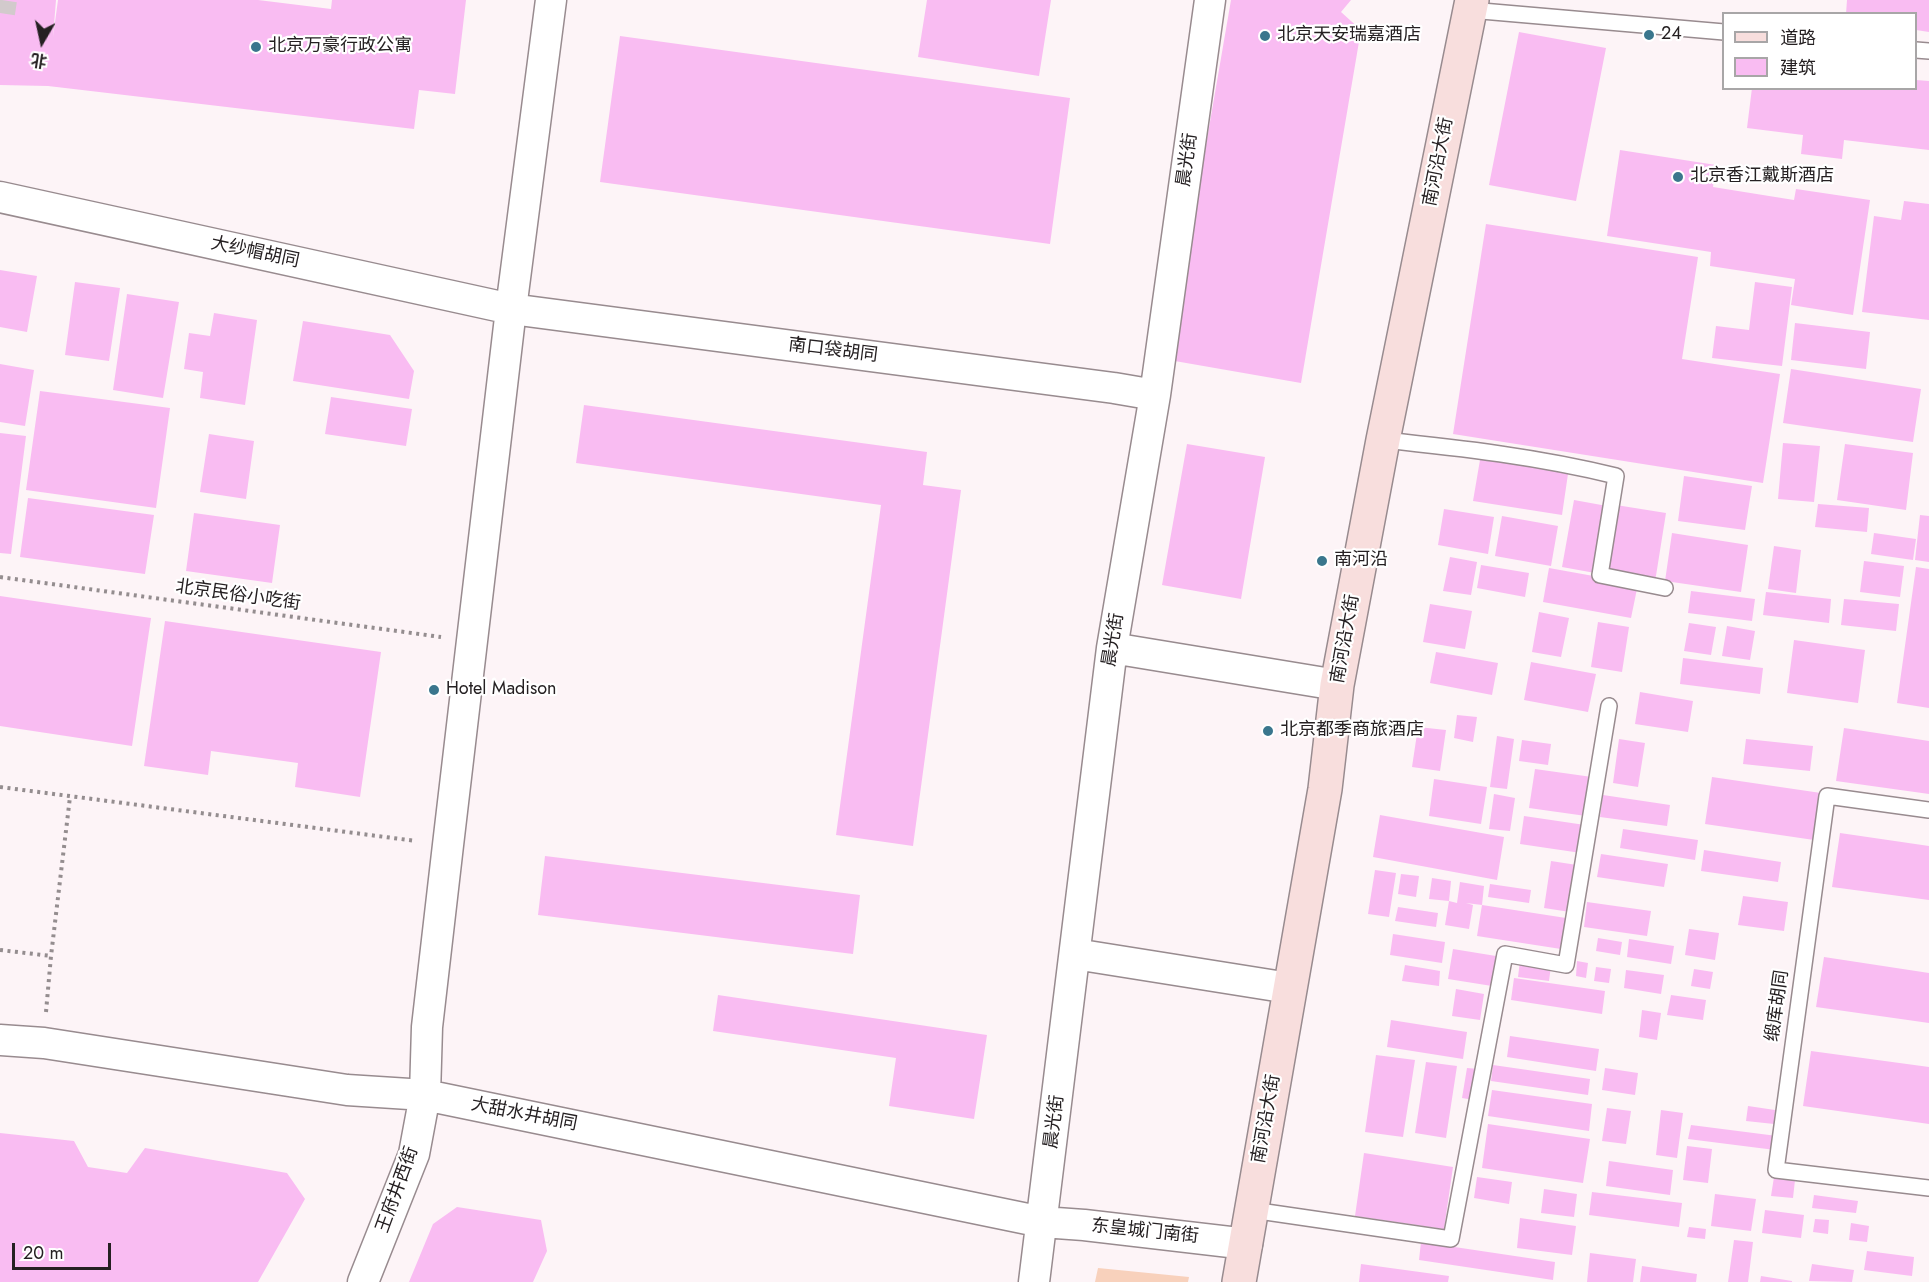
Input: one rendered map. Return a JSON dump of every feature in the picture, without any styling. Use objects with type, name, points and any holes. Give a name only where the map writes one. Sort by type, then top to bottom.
[{"type":"main road","name":"南河沿大街","points":[[1239,1282],[1325,789],[1337,685],[1383,440],[1471,5]]},
{"type":"street","name":"王府井西街","points":[[363,1282],[414,1154],[424,1095],[427,1027],[448,845],[511,309],[551,0]]},
{"type":"street","name":"晨光街","points":[[1034,1282],[1112,648],[1155,395],[1210,0]]},
{"type":"street","name":"大纱帽胡同","points":[[0,197],[511,309]]},
{"type":"street","name":"南口袋胡同","points":[[511,309],[1155,395]]},
{"type":"street","points":[[1112,648],[1337,685]]},
{"type":"street","points":[[1075,954],[1289,987]]},
{"type":"street","name":"大甜水井胡同","points":[[0,1040],[44,1043],[347,1090],[424,1095],[1042,1222]]},
{"type":"street","name":"东皇城门南街","points":[[1042,1222],[1107,1227],[1247,1244]]},
{"type":"lane","points":[[1471,5],[1722,33]]},
{"type":"lane","points":[[1383,440],[1477,450],[1577,466],[1616,476],[1600,574],[1665,588]]},
{"type":"lane","points":[[1252,1210],[1451,1239],[1505,954],[1566,965],[1609,706]]},
{"type":"lane","name":"缎库胡同","points":[[1929,810],[1827,796],[1776,1170],[1929,1188]]},
{"type":"path","name":"北京民俗小吃街","points":[[0,577],[472,641]]},
{"type":"path","points":[[0,788],[448,845]]},
{"type":"path","points":[[44,1043],[51,956],[70,797]]},
{"type":"path","points":[[0,950],[51,956]]},
{"type":"shaded area","points":[[1098,1268],[1189,1277],[1188,1282],[1095,1282]]},
{"type":"building","name":"北京万豪行政公寓","points":[[0,0],[56,0],[53,37],[58,0],[258,0],[331,9],[332,0],[466,0],[455,94],[419,90],[414,129],[48,86],[0,85]]},
{"type":"building","points":[[927,0],[1051,0],[1039,76],[918,57]]},
{"type":"building","points":[[1231,0],[1351,0],[1341,12],[1361,30],[1301,383],[1169,360]]},
{"type":"building","points":[[1847,0],[1929,0],[1929,32],[1917,30],[1917,12],[1846,12]]},
{"type":"building","points":[[1519,32],[1606,48],[1576,201],[1489,185]]},
{"type":"building","points":[[620,36],[1070,98],[1050,244],[600,182]]},
{"type":"building","points":[[1917,80],[1929,81],[1929,150],[1844,140],[1842,159],[1801,154],[1803,135],[1747,128],[1752,90],[1917,90]]},
{"type":"building","points":[[1620,150],[1716,165],[1713,187],[1794,200],[1796,189],[1870,200],[1853,315],[1791,305],[1795,279],[1710,266],[1711,252],[1607,236]]},
{"type":"building","points":[[1904,201],[1929,204],[1929,320],[1862,312],[1874,216],[1901,220]]},
{"type":"building","points":[[1486,224],[1698,257],[1682,359],[1780,374],[1763,483],[1453,434]]},
{"type":"building","points":[[0,270],[37,276],[27,332],[0,327]]},
{"type":"building","points":[[75,282],[120,288],[109,361],[65,355]]},
{"type":"building","points":[[1755,282],[1792,287],[1782,366],[1712,358],[1716,326],[1749,330]]},
{"type":"building","points":[[127,294],[179,302],[163,398],[113,390]]},
{"type":"building","points":[[214,313],[257,320],[245,405],[200,398],[203,372],[184,369],[189,333],[210,336]]},
{"type":"building","points":[[303,321],[390,335],[414,371],[409,399],[293,381]]},
{"type":"building","points":[[1795,323],[1870,332],[1866,369],[1791,360]]},
{"type":"building","points":[[0,364],[34,370],[25,426],[0,422]]},
{"type":"building","points":[[1791,369],[1921,389],[1913,442],[1783,423]]},
{"type":"building","points":[[40,391],[170,408],[156,508],[26,490]]},
{"type":"building","points":[[331,397],[412,409],[406,446],[325,434]]},
{"type":"building","points":[[584,405],[927,452],[923,485],[961,490],[913,846],[836,835],[881,505],[576,463]]},
{"type":"building","points":[[0,433],[26,436],[11,554],[0,553]]},
{"type":"building","points":[[209,434],[254,441],[246,499],[200,492]]},
{"type":"building","points":[[1783,443],[1820,446],[1814,502],[1778,499]]},
{"type":"building","points":[[1187,444],[1265,457],[1241,599],[1162,585]]},
{"type":"building","points":[[1845,444],[1913,453],[1906,510],[1837,500]]},
{"type":"building","points":[[1481,454],[1569,467],[1562,515],[1473,501]]},
{"type":"building","points":[[1684,476],[1752,486],[1745,530],[1678,521]]},
{"type":"building","points":[[28,498],[154,515],[145,574],[20,557]]},
{"type":"building","points":[[1574,500],[1607,506],[1595,573],[1562,567]]},
{"type":"building","points":[[1818,504],[1869,508],[1867,532],[1815,527]]},
{"type":"building","points":[[1616,505],[1666,513],[1655,582],[1604,573]]},
{"type":"building","points":[[1444,509],[1494,517],[1488,554],[1438,545]]},
{"type":"building","points":[[194,513],[280,525],[272,583],[186,571]]},
{"type":"building","points":[[1920,515],[1929,516],[1929,562],[1915,560]]},
{"type":"building","points":[[1502,516],[1558,526],[1551,566],[1495,556]]},
{"type":"building","points":[[1672,533],[1748,545],[1741,592],[1665,581]]},
{"type":"building","points":[[1874,533],[1916,539],[1913,560],[1871,554]]},
{"type":"building","points":[[1774,546],[1801,550],[1796,593],[1768,589]]},
{"type":"building","points":[[1450,557],[1477,562],[1471,595],[1443,591]]},
{"type":"building","points":[[1864,561],[1904,566],[1900,597],[1860,592]]},
{"type":"building","points":[[1481,565],[1529,573],[1525,597],[1477,588]]},
{"type":"building","points":[[1916,567],[1929,569],[1929,708],[1897,703]]},
{"type":"building","points":[[1549,568],[1638,584],[1631,618],[1543,602]]},
{"type":"building","points":[[1691,591],[1755,599],[1752,621],[1688,613]]},
{"type":"building","points":[[1766,592],[1831,599],[1829,623],[1763,615]]},
{"type":"building","points":[[0,596],[151,618],[132,746],[0,726]]},
{"type":"building","points":[[1844,599],[1899,604],[1896,631],[1841,625]]},
{"type":"building","points":[[1430,604],[1472,611],[1465,649],[1423,642]]},
{"type":"building","points":[[1539,612],[1569,618],[1561,657],[1532,652]]},
{"type":"building","points":[[165,621],[381,652],[360,797],[295,787],[298,763],[211,751],[208,775],[144,766]]},
{"type":"building","points":[[1598,622],[1629,627],[1622,672],[1591,667]]},
{"type":"building","points":[[1689,623],[1716,627],[1711,655],[1684,651]]},
{"type":"building","points":[[1727,626],[1755,631],[1750,660],[1722,656]]},
{"type":"building","points":[[1794,640],[1865,650],[1858,703],[1787,693]]},
{"type":"building","points":[[1436,652],[1498,663],[1492,695],[1430,683]]},
{"type":"building","points":[[1683,658],[1763,668],[1760,694],[1680,684]]},
{"type":"building","points":[[1531,662],[1596,674],[1588,712],[1524,700]]},
{"type":"building","points":[[1640,692],[1693,701],[1688,732],[1635,724]]},
{"type":"building","points":[[1457,715],[1477,717],[1473,742],[1454,738]]},
{"type":"building","points":[[1418,727],[1446,730],[1440,771],[1412,767]]},
{"type":"building","points":[[1844,728],[1929,741],[1929,794],[1836,781]]},
{"type":"building","points":[[1497,736],[1514,739],[1507,789],[1490,787]]},
{"type":"building","points":[[1619,739],[1645,743],[1638,787],[1613,783]]},
{"type":"building","points":[[1746,739],[1813,746],[1810,771],[1743,764]]},
{"type":"building","points":[[1522,740],[1551,744],[1548,765],[1519,761]]},
{"type":"building","points":[[1535,769],[1592,777],[1586,816],[1529,808]]},
{"type":"building","points":[[1712,777],[1821,793],[1814,840],[1705,824]]},
{"type":"building","points":[[1434,779],[1487,787],[1481,824],[1429,816]]},
{"type":"building","points":[[1494,794],[1515,798],[1510,831],[1489,829]]},
{"type":"building","points":[[1603,795],[1670,805],[1667,826],[1600,817]]},
{"type":"building","points":[[1380,815],[1504,837],[1497,880],[1373,857]]},
{"type":"building","points":[[1524,816],[1585,825],[1581,853],[1520,844]]},
{"type":"building","points":[[1623,829],[1698,840],[1695,860],[1620,848]]},
{"type":"building","points":[[1840,833],[1929,846],[1929,900],[1832,887]]},
{"type":"building","points":[[1704,850],[1781,862],[1778,882],[1701,871]]},
{"type":"building","points":[[1601,854],[1668,864],[1664,887],[1597,877]]},
{"type":"building","points":[[545,856],[860,895],[853,954],[538,915]]},
{"type":"building","points":[[1551,861],[1577,865],[1570,912],[1544,908]]},
{"type":"building","points":[[1375,870],[1396,873],[1389,917],[1368,914]]},
{"type":"building","points":[[1401,874],[1419,876],[1416,897],[1398,894]]},
{"type":"building","points":[[1432,878],[1451,881],[1449,901],[1429,899]]},
{"type":"building","points":[[1460,882],[1484,886],[1482,905],[1466,903],[1473,905],[1469,929],[1445,925],[1449,901],[1457,903]]},
{"type":"building","points":[[1490,884],[1531,890],[1529,903],[1488,897]]},
{"type":"building","points":[[1743,896],[1788,902],[1784,931],[1738,925]]},
{"type":"building","points":[[1587,902],[1651,911],[1647,936],[1584,927]]},
{"type":"building","points":[[1482,905],[1566,918],[1561,949],[1477,936]]},
{"type":"building","points":[[1398,907],[1438,913],[1436,927],[1395,921]]},
{"type":"building","points":[[1689,929],[1719,933],[1715,960],[1685,955]]},
{"type":"building","points":[[1393,934],[1445,942],[1442,963],[1390,955]]},
{"type":"building","points":[[1598,938],[1622,942],[1620,955],[1596,951]]},
{"type":"building","points":[[1629,939],[1674,946],[1671,964],[1627,957]]},
{"type":"building","points":[[1453,949],[1496,956],[1492,986],[1448,979]]},
{"type":"building","points":[[1824,957],[1929,973],[1929,1023],[1816,1007]]},
{"type":"building","points":[[1520,961],[1551,966],[1549,981],[1518,977]]},
{"type":"building","points":[[1577,961],[1588,963],[1586,978],[1576,976]]},
{"type":"building","points":[[1405,965],[1440,971],[1439,986],[1402,981]]},
{"type":"building","points":[[1596,967],[1611,969],[1609,983],[1594,981]]},
{"type":"building","points":[[1694,969],[1713,972],[1710,989],[1691,986]]},
{"type":"building","points":[[1626,970],[1664,975],[1661,994],[1624,988]]},
{"type":"building","points":[[1514,978],[1605,991],[1602,1014],[1511,1000]]},
{"type":"building","points":[[1456,989],[1484,994],[1480,1020],[1452,1016]]},
{"type":"building","points":[[718,995],[987,1035],[974,1119],[889,1106],[896,1058],[713,1031]]},
{"type":"building","points":[[1671,995],[1706,1000],[1703,1020],[1667,1015]]},
{"type":"building","points":[[1642,1010],[1661,1013],[1657,1040],[1639,1037]]},
{"type":"building","points":[[1391,1020],[1467,1032],[1463,1059],[1387,1047]]},
{"type":"building","points":[[1510,1036],[1599,1049],[1596,1071],[1507,1057]]},
{"type":"building","points":[[1811,1051],[1929,1067],[1929,1124],[1803,1106]]},
{"type":"building","points":[[1376,1055],[1415,1060],[1403,1137],[1365,1132]]},
{"type":"building","points":[[1426,1062],[1457,1066],[1446,1138],[1415,1133]]},
{"type":"building","points":[[1493,1065],[1590,1079],[1588,1095],[1491,1081]]},
{"type":"building","points":[[1467,1068],[1479,1069],[1474,1100],[1462,1098]]},
{"type":"building","points":[[1605,1068],[1638,1073],[1635,1095],[1602,1090]]},
{"type":"building","points":[[1492,1090],[1592,1104],[1589,1131],[1488,1116]]},
{"type":"building","points":[[1748,1106],[1775,1110],[1774,1124],[1746,1121]]},
{"type":"building","points":[[1607,1108],[1631,1111],[1626,1144],[1602,1141]]},
{"type":"building","points":[[1661,1110],[1683,1113],[1677,1158],[1656,1155]]},
{"type":"building","points":[[1488,1124],[1590,1139],[1583,1183],[1482,1168]]},
{"type":"building","points":[[1691,1125],[1777,1136],[1775,1150],[1688,1139]]},
{"type":"building","points":[[0,1133],[74,1141],[88,1167],[127,1173],[145,1148],[287,1173],[305,1199],[258,1282],[0,1282]]},
{"type":"building","points":[[1687,1146],[1712,1149],[1708,1183],[1683,1180]]},
{"type":"building","points":[[1364,1153],[1453,1167],[1444,1229],[1355,1216]]},
{"type":"building","points":[[1609,1161],[1673,1170],[1670,1195],[1606,1186]]},
{"type":"building","points":[[1477,1177],[1512,1182],[1509,1204],[1474,1198]]},
{"type":"building","points":[[1774,1177],[1795,1180],[1793,1198],[1771,1196]]},
{"type":"building","points":[[1544,1189],[1577,1194],[1574,1217],[1541,1213]]},
{"type":"building","points":[[1592,1192],[1682,1203],[1679,1227],[1589,1215]]},
{"type":"building","points":[[1715,1194],[1756,1199],[1751,1231],[1711,1226]]},
{"type":"building","points":[[1814,1195],[1858,1201],[1856,1213],[1812,1208]]},
{"type":"building","points":[[457,1207],[541,1220],[547,1251],[533,1282],[409,1282],[433,1224]]},
{"type":"building","points":[[1765,1210],[1804,1215],[1801,1238],[1762,1233]]},
{"type":"building","points":[[1520,1218],[1576,1226],[1572,1255],[1517,1248]]},
{"type":"building","points":[[1815,1219],[1829,1220],[1828,1234],[1813,1232]]},
{"type":"building","points":[[1851,1223],[1869,1226],[1867,1242],[1849,1240]]},
{"type":"building","points":[[1689,1227],[1706,1229],[1705,1239],[1687,1237]]},
{"type":"building","points":[[1734,1240],[1753,1242],[1748,1282],[1728,1282]]},
{"type":"building","points":[[1421,1242],[1555,1262],[1553,1280],[1419,1260]]},
{"type":"building","points":[[1867,1251],[1914,1257],[1912,1276],[1864,1270]]},
{"type":"building","points":[[1590,1253],[1636,1259],[1633,1282],[1587,1282]]},
{"type":"building","points":[[1361,1264],[1449,1276],[1448,1282],[1359,1282]]},
{"type":"building","points":[[1812,1264],[1854,1270],[1852,1282],[1809,1281]]},
{"type":"building","points":[[1642,1266],[1697,1274],[1696,1282],[1640,1282]]},
{"type":"building","points":[[1761,1276],[1792,1281],[1792,1282],[1760,1282]]},
{"type":"tunnel","points":[[0,13],[2,0]]},
{"type":"place","name":"24","points":[[1649,35]]},
{"type":"place","name":"北京天安瑞嘉酒店","points":[[1265,36]]},
{"type":"place","name":"北京万豪行政公寓","points":[[256,47]]},
{"type":"place","name":"北京香江戴斯酒店","points":[[1678,177]]},
{"type":"place","name":"南河沿","points":[[1322,561]]},
{"type":"place","name":"Hotel Madison","points":[[434,690]]},
{"type":"place","name":"北京都季商旅酒店","points":[[1268,731]]}]
